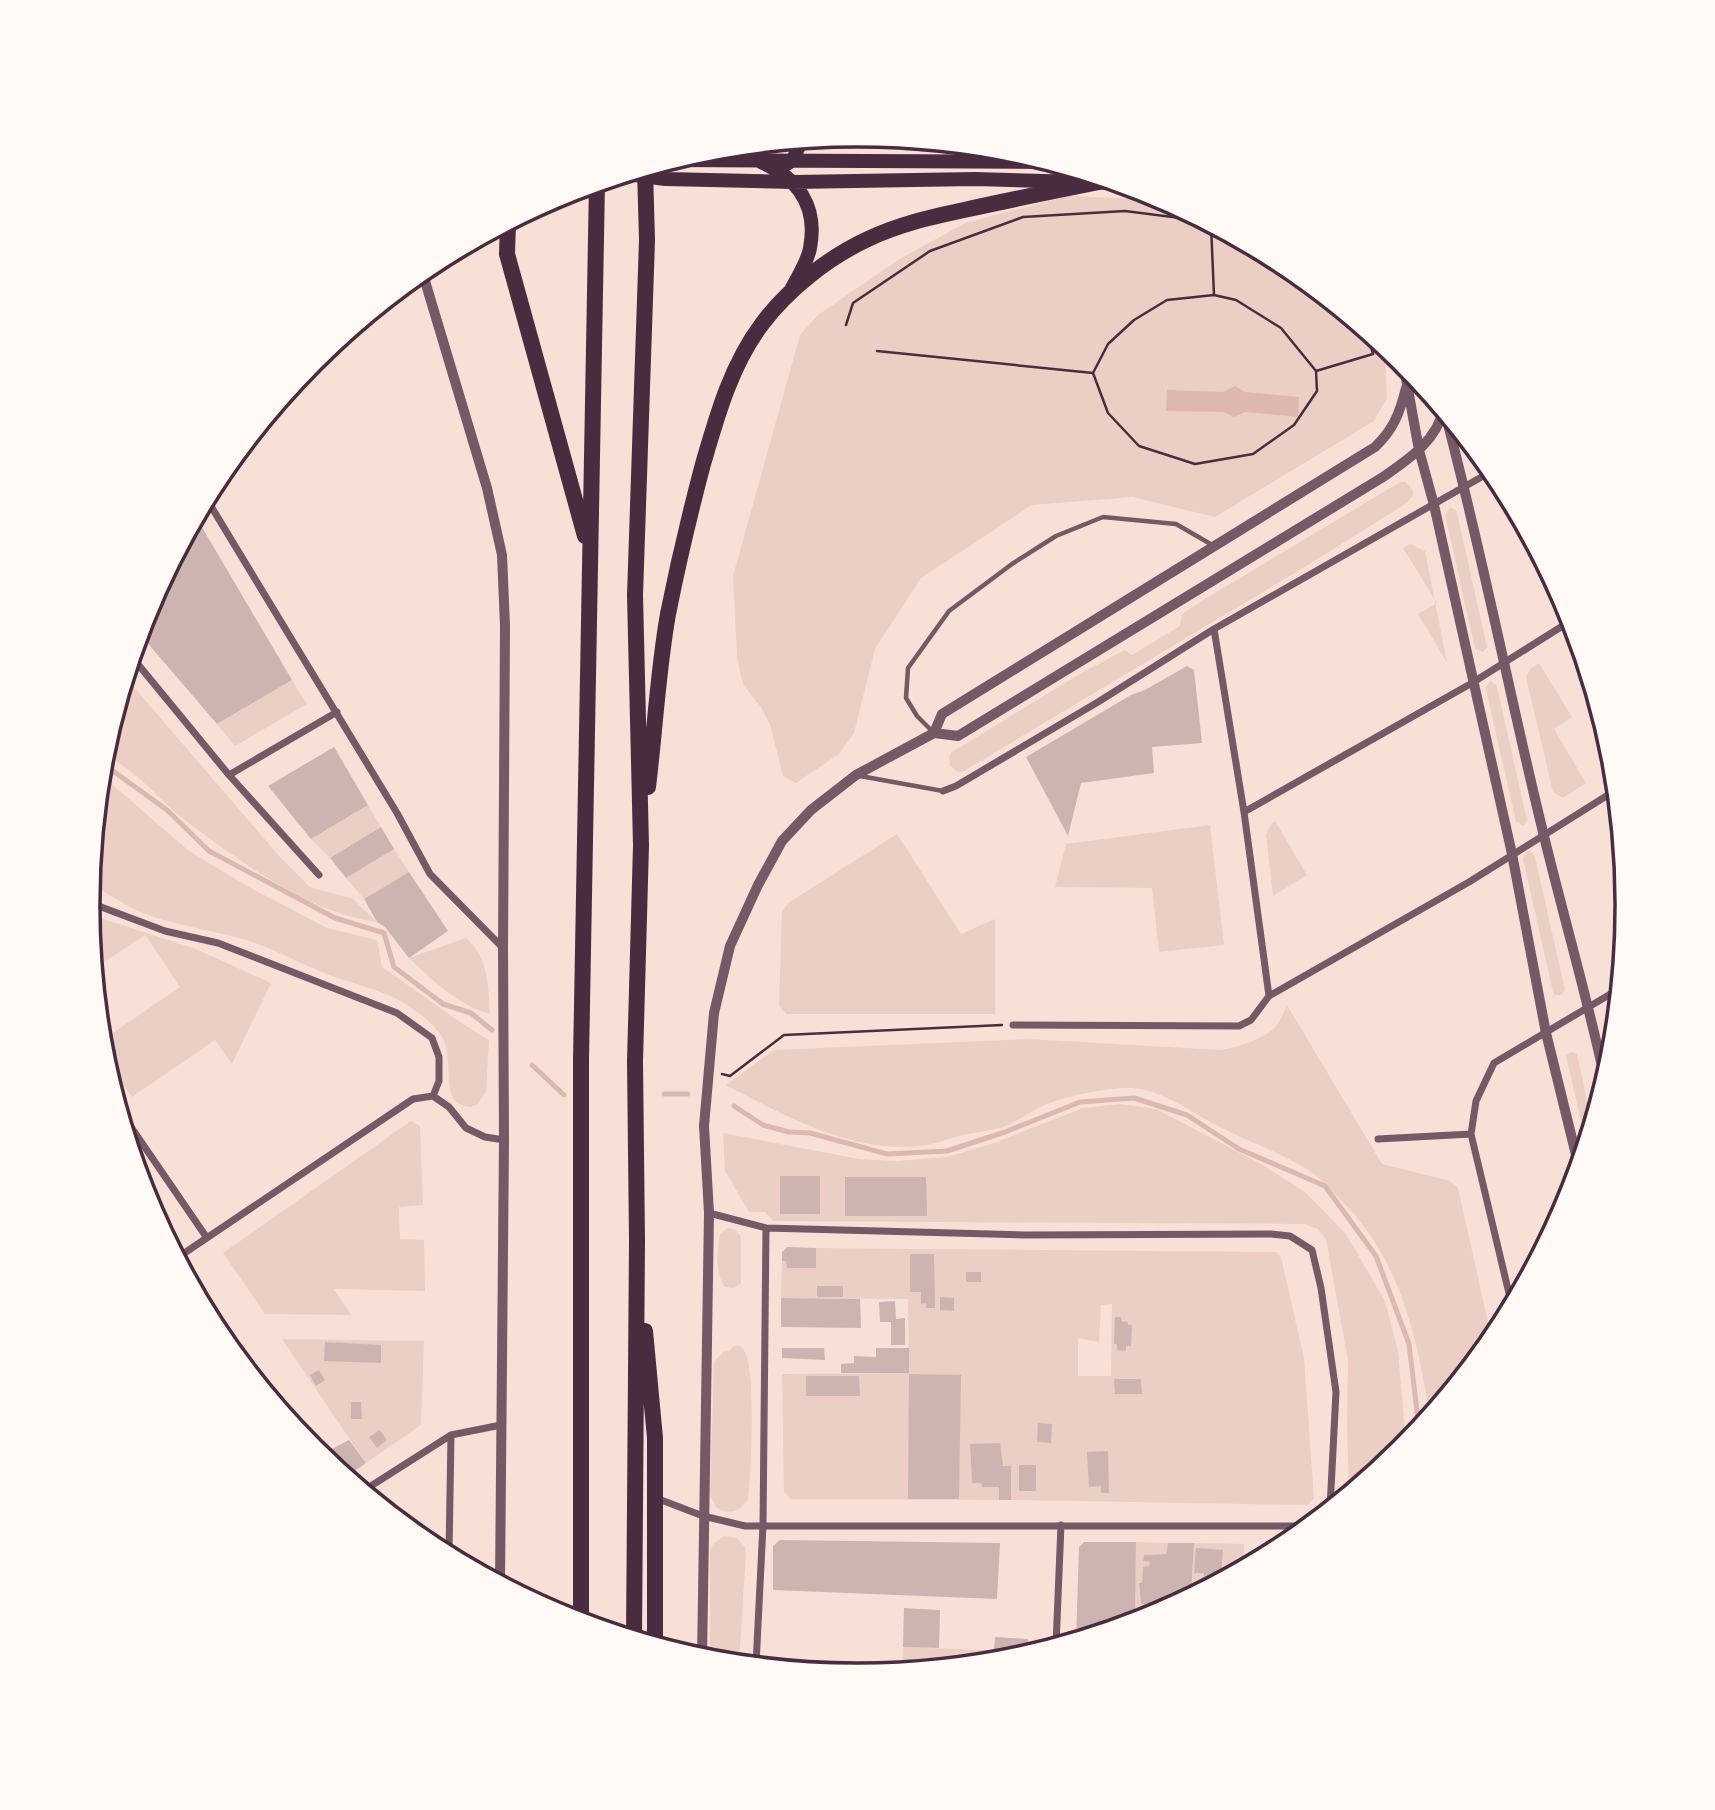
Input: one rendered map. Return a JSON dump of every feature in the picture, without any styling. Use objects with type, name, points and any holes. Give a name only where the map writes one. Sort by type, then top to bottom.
[{"type":"highway","points":[[634,1629],[637,1241],[635,1061],[641,845],[635,595],[647,240],[645,178]]},
{"type":"highway","points":[[641,845],[668,615],[695,493],[714,426],[734,372],[761,325],[792,288],[855,246],[890,229],[1016,198],[1093,185]]},
{"type":"highway","points":[[581,1610],[581,1060],[597,194]]},
{"type":"highway","points":[[507,254],[508,233]]},
{"type":"highway","points":[[501,237],[590,553]]},
{"type":"highway","points":[[637,1241],[655,1438],[655,1635]]},
{"type":"main road","points":[[759,179],[793,160],[797,150]]},
{"type":"main road","points":[[722,160],[1003,162]]},
{"type":"main road","points":[[757,160],[779,170],[794,182],[807,207],[811,229],[810,250],[792,288]]},
{"type":"main road","points":[[648,177],[794,182],[975,179],[1082,181]]},
{"type":"street","points":[[426,283],[487,488],[502,555],[505,626],[500,1573]]},
{"type":"street","points":[[934,733],[942,714],[1375,447],[1390,433],[1396,422],[1407,383]]},
{"type":"street","points":[[1407,384],[1419,450],[1434,505],[1512,854],[1546,1033],[1575,1150]]},
{"type":"street","points":[[702,1646],[709,1213],[704,1126],[708,1073],[714,1013],[730,946],[782,841],[811,810],[856,775],[934,733],[958,736],[1383,477],[1419,450],[1440,420]]},
{"type":"street","points":[[1450,432],[1543,833],[1600,1057]]},
{"type":"street","points":[[943,791],[956,786],[1098,702],[1214,629],[1482,476]]},
{"type":"street","points":[[212,508],[337,712],[430,874],[503,948]]},
{"type":"street","points":[[1244,812],[1472,683],[1562,626]]},
{"type":"street","points":[[1214,629],[1244,812],[1269,996]]},
{"type":"street","points":[[139,665],[229,775],[319,875]]},
{"type":"street","points":[[229,775],[337,712]]},
{"type":"street","points":[[1013,1025],[1239,1026],[1251,1020],[1269,996],[1469,882],[1543,833],[1607,795]]},
{"type":"street","points":[[100,907],[164,932],[218,943],[397,1013],[432,1038],[439,1057],[439,1081],[433,1096]]},
{"type":"street","points":[[1509,1292],[1471,1134],[1476,1101],[1494,1063],[1610,994]]},
{"type":"street","points":[[185,1253],[413,1099],[433,1096],[449,1107],[466,1128],[485,1137],[504,1140]]},
{"type":"street","points":[[136,1134],[206,1238]]},
{"type":"street","points":[[1378,1139],[1471,1134]]},
{"type":"street","points":[[709,1213],[766,1228],[1026,1235],[1290,1236],[1312,1250],[1321,1288],[1336,1392],[1332,1496]]},
{"type":"street","points":[[756,1656],[763,1525],[766,1228]]},
{"type":"street","points":[[371,1486],[451,1435],[501,1425]]},
{"type":"street","points":[[449,1543],[451,1435]]},
{"type":"street","points":[[656,1497],[703,1516],[745,1525],[1291,1526]]},
{"type":"street","points":[[1056,1636],[1061,1525]]},
{"type":"lane","points":[[934,733],[917,716],[906,698],[908,668],[950,611],[1012,564],[1056,536],[1103,517],[1176,524],[1215,546]]},
{"type":"lane","points":[[856,775],[943,791]]},
{"type":"path","points":[[846,325],[853,303],[930,251],[1023,217],[1125,211],[1176,217]]},
{"type":"path","points":[[1211,235],[1214,295]]},
{"type":"path","points":[[1214,295],[1236,300],[1281,328],[1316,371],[1317,391],[1294,425],[1253,454],[1195,464],[1139,446],[1108,413],[1093,373],[1108,344],[1134,320],[1167,300],[1214,295]]},
{"type":"path","points":[[1316,371],[1373,355],[1371,349]]},
{"type":"path","points":[[877,351],[1093,373]]},
{"type":"path","points":[[708,1073],[730,1076],[783,1035],[1013,1025]]},
{"type":"shaded area","points":[[1068,196],[1131,199],[1147,205],[1193,225],[1236,249],[1319,304],[1385,361],[1387,398],[1374,421],[1215,517],[1133,497],[1032,505],[921,578],[875,649],[854,733],[839,754],[796,783],[783,776],[770,724],[761,707],[743,685],[737,657],[733,576],[800,335],[818,315],[898,260],[965,223]]},
{"type":"shaded area","points":[[1235,386],[1245,392],[1299,397],[1298,417],[1245,412],[1234,417],[1224,412],[1166,411],[1167,390],[1223,392]]},
{"type":"shaded area","points":[[1400,482],[1406,482],[1413,490],[1407,503],[964,771],[958,772],[950,766],[949,756],[952,752],[1083,672],[1125,650],[1132,655],[1180,626],[1182,614],[1203,600]]},
{"type":"shaded area","points":[[1450,508],[1457,513],[1487,647],[1483,652],[1475,649],[1445,515]]},
{"type":"shaded area","points":[[1410,544],[1425,551],[1434,599],[1403,548]]},
{"type":"shaded area","points":[[1435,604],[1447,663],[1418,614]]},
{"type":"shaded area","points":[[1539,663],[1572,717],[1554,729],[1586,783],[1563,798],[1553,792],[1526,677],[1530,669]]},
{"type":"shaded area","points":[[292,680],[307,704],[235,746],[217,724]]},
{"type":"shaded area","points":[[1490,681],[1497,687],[1527,820],[1524,826],[1516,822],[1486,689]]},
{"type":"shaded area","points":[[133,686],[280,857],[310,887],[353,899],[377,922],[325,908],[273,882],[181,817],[114,759]]},
{"type":"shaded area","points":[[110,783],[189,851],[247,886],[327,928],[377,940],[382,967],[489,1040],[486,1091],[478,1104],[471,1107],[461,1105],[454,1099],[442,1037],[425,1018],[388,995],[327,974],[249,941],[149,915],[100,890],[101,855]]},
{"type":"shaded area","points":[[368,805],[381,827],[330,858],[311,839]]},
{"type":"shaded area","points":[[1275,821],[1307,875],[1273,896],[1266,835]]},
{"type":"shaded area","points":[[1210,825],[1224,945],[1159,952],[1152,888],[1055,887],[1066,844]]},
{"type":"shaded area","points":[[897,834],[961,934],[995,919],[995,1014],[786,1014],[779,1006],[782,912],[788,903]]},
{"type":"shaded area","points":[[394,849],[409,872],[364,899],[346,878]]},
{"type":"shaded area","points":[[1528,851],[1535,857],[1565,990],[1561,995],[1555,995],[1553,992],[1523,859]]},
{"type":"shaded area","points":[[100,918],[196,949],[271,983],[232,1064],[215,1040],[132,1097],[121,1081],[111,1034],[180,987],[145,935],[102,964]]},
{"type":"shaded area","points":[[466,938],[474,946],[483,963],[488,983],[490,1014],[457,999],[409,958]]},
{"type":"shaded area","points":[[1287,1005],[1382,1164],[1450,1181],[1458,1188],[1489,1325],[1428,1404],[1411,1326],[1402,1298],[1376,1244],[1359,1220],[1314,1174],[1166,1097],[1128,1088],[1086,1093],[1045,1105],[1003,1127],[931,1144],[904,1147],[877,1145],[824,1132],[726,1085],[774,1050],[1028,1039],[1221,1050],[1265,1035],[1277,1025]]},
{"type":"shaded area","points":[[1571,1052],[1577,1054],[1588,1105],[1582,1126],[1566,1056]]},
{"type":"shaded area","points":[[1120,1104],[1156,1109],[1261,1164],[1304,1191],[1346,1234],[1385,1301],[1398,1351],[1405,1429],[1349,1482],[1348,1361],[1326,1239],[1318,1229],[1304,1224],[773,1221],[765,1212],[749,1212],[725,1171],[723,1133],[859,1159],[896,1161],[947,1157],[994,1143],[1083,1108]]},
{"type":"shaded area","points":[[411,1121],[420,1126],[423,1205],[399,1207],[400,1239],[424,1240],[425,1291],[334,1289],[351,1315],[265,1314],[223,1253]]},
{"type":"shaded area","points":[[727,1228],[736,1230],[741,1237],[741,1283],[734,1288],[725,1287],[718,1269],[720,1234]]},
{"type":"shaded area","points":[[816,1248],[1276,1252],[1281,1257],[1304,1358],[1314,1498],[1308,1505],[1011,1500],[1011,1466],[1003,1466],[970,1445],[972,1482],[981,1483],[982,1487],[999,1487],[999,1500],[791,1499],[784,1492],[782,1374],[909,1373],[908,1299],[781,1298],[782,1261],[786,1261],[787,1268],[816,1268]],"holes":[[[1112,1304],[1111,1376],[1078,1376],[1078,1338],[1099,1342],[1101,1305]]]},
{"type":"shaded area","points":[[282,1339],[424,1341],[421,1425],[366,1463]]},
{"type":"shaded area","points":[[734,1346],[742,1348],[750,1375],[751,1445],[748,1499],[738,1510],[730,1512],[716,1507],[710,1495],[714,1362],[723,1352]]},
{"type":"shaded area","points":[[724,1536],[737,1538],[745,1547],[740,1653],[710,1648],[710,1551],[713,1544]]},
{"type":"shaded area","points":[[1136,1542],[1168,1543],[1166,1554],[1144,1555],[1143,1561],[1150,1562],[1149,1566],[1143,1567],[1142,1583],[1139,1584],[1141,1603],[1152,1603],[1135,1610]]},
{"type":"shaded area","points":[[1194,1543],[1244,1544],[1244,1556],[1192,1586]]},
{"type":"shaded area","points":[[903,1647],[990,1650],[956,1656],[902,1661]]},
{"type":"building","points":[[201,526],[292,680],[217,724],[147,642],[157,615]]},
{"type":"building","points":[[1187,666],[1194,670],[1202,743],[1152,747],[1154,773],[1081,783],[1068,836],[1026,757],[1131,695]]},
{"type":"building","points":[[334,747],[368,805],[311,839],[268,786]]},
{"type":"building","points":[[381,827],[394,849],[346,878],[330,858]]},
{"type":"building","points":[[409,872],[448,931],[409,958],[385,927],[377,922],[364,899]]},
{"type":"building","points":[[780,1176],[820,1176],[820,1214],[780,1214]]},
{"type":"building","points":[[845,1177],[926,1177],[927,1216],[845,1216]]},
{"type":"building","points":[[787,1247],[816,1248],[816,1268],[787,1268],[786,1261],[782,1261],[782,1252]]},
{"type":"building","points":[[910,1254],[934,1254],[935,1308],[926,1308],[926,1303],[921,1304],[921,1292],[910,1292]]},
{"type":"building","points":[[966,1272],[981,1272],[981,1282],[966,1282]]},
{"type":"building","points":[[817,1286],[843,1286],[843,1297],[817,1297]]},
{"type":"building","points":[[940,1297],[954,1298],[954,1311],[940,1310]]},
{"type":"building","points":[[781,1298],[860,1299],[861,1328],[781,1327]]},
{"type":"building","points":[[895,1301],[896,1319],[905,1318],[905,1345],[891,1345],[891,1322],[880,1322],[879,1302]]},
{"type":"building","points":[[1115,1317],[1121,1317],[1121,1321],[1132,1325],[1131,1346],[1126,1346],[1126,1351],[1117,1350],[1117,1344],[1114,1344]]},
{"type":"building","points":[[325,1342],[381,1345],[381,1363],[324,1361]]},
{"type":"building","points":[[782,1348],[824,1348],[825,1360],[782,1358]]},
{"type":"building","points":[[876,1348],[909,1348],[909,1373],[841,1373],[841,1364],[854,1363],[854,1356],[876,1357]]},
{"type":"building","points":[[319,1370],[325,1380],[316,1386],[310,1375]]},
{"type":"building","points":[[909,1374],[961,1375],[959,1499],[908,1499]]},
{"type":"building","points":[[806,1376],[859,1376],[860,1396],[806,1396]]},
{"type":"building","points":[[1114,1379],[1141,1379],[1142,1394],[1115,1394]]},
{"type":"building","points":[[351,1402],[361,1402],[362,1419],[351,1419]]},
{"type":"building","points":[[1038,1423],[1052,1424],[1051,1443],[1037,1442]]},
{"type":"building","points":[[380,1430],[387,1440],[377,1448],[369,1437]]},
{"type":"building","points":[[349,1440],[366,1463],[354,1471],[331,1449]]},
{"type":"building","points":[[1000,1443],[1003,1466],[1011,1466],[1011,1500],[999,1500],[999,1487],[982,1487],[981,1483],[972,1483],[970,1444]]},
{"type":"building","points":[[1108,1451],[1109,1493],[1101,1493],[1101,1486],[1089,1487],[1087,1452]]},
{"type":"building","points":[[1019,1465],[1036,1465],[1036,1491],[1019,1491]]},
{"type":"building","points":[[780,1540],[1000,1543],[997,1599],[773,1590],[773,1546]]},
{"type":"building","points":[[1084,1542],[1136,1542],[1135,1610],[1076,1630],[1079,1547]]},
{"type":"building","points":[[1168,1543],[1194,1543],[1192,1586],[1150,1604],[1141,1604],[1139,1583],[1142,1583],[1143,1567],[1149,1566],[1150,1562],[1143,1561],[1144,1555],[1166,1554]]},
{"type":"building","points":[[1196,1548],[1223,1550],[1221,1569],[1204,1579],[1204,1573],[1194,1573]]},
{"type":"building","points":[[904,1608],[940,1610],[939,1648],[903,1647]]},
{"type":"building","points":[[995,1637],[1028,1639],[1028,1643],[994,1650]]},
{"type":"waterway","points":[[112,770],[167,810],[209,851],[335,918],[384,933],[394,967],[443,1004],[471,1013],[492,1030]]},
{"type":"waterway","points":[[532,1065],[564,1095]]},
{"type":"waterway","points":[[664,1094],[688,1094]]},
{"type":"waterway","points":[[734,1106],[763,1125],[789,1132],[810,1133],[887,1154],[947,1151],[1005,1132],[1080,1102],[1134,1098],[1187,1115],[1239,1149],[1325,1186],[1376,1256],[1409,1344],[1417,1415]]}]
